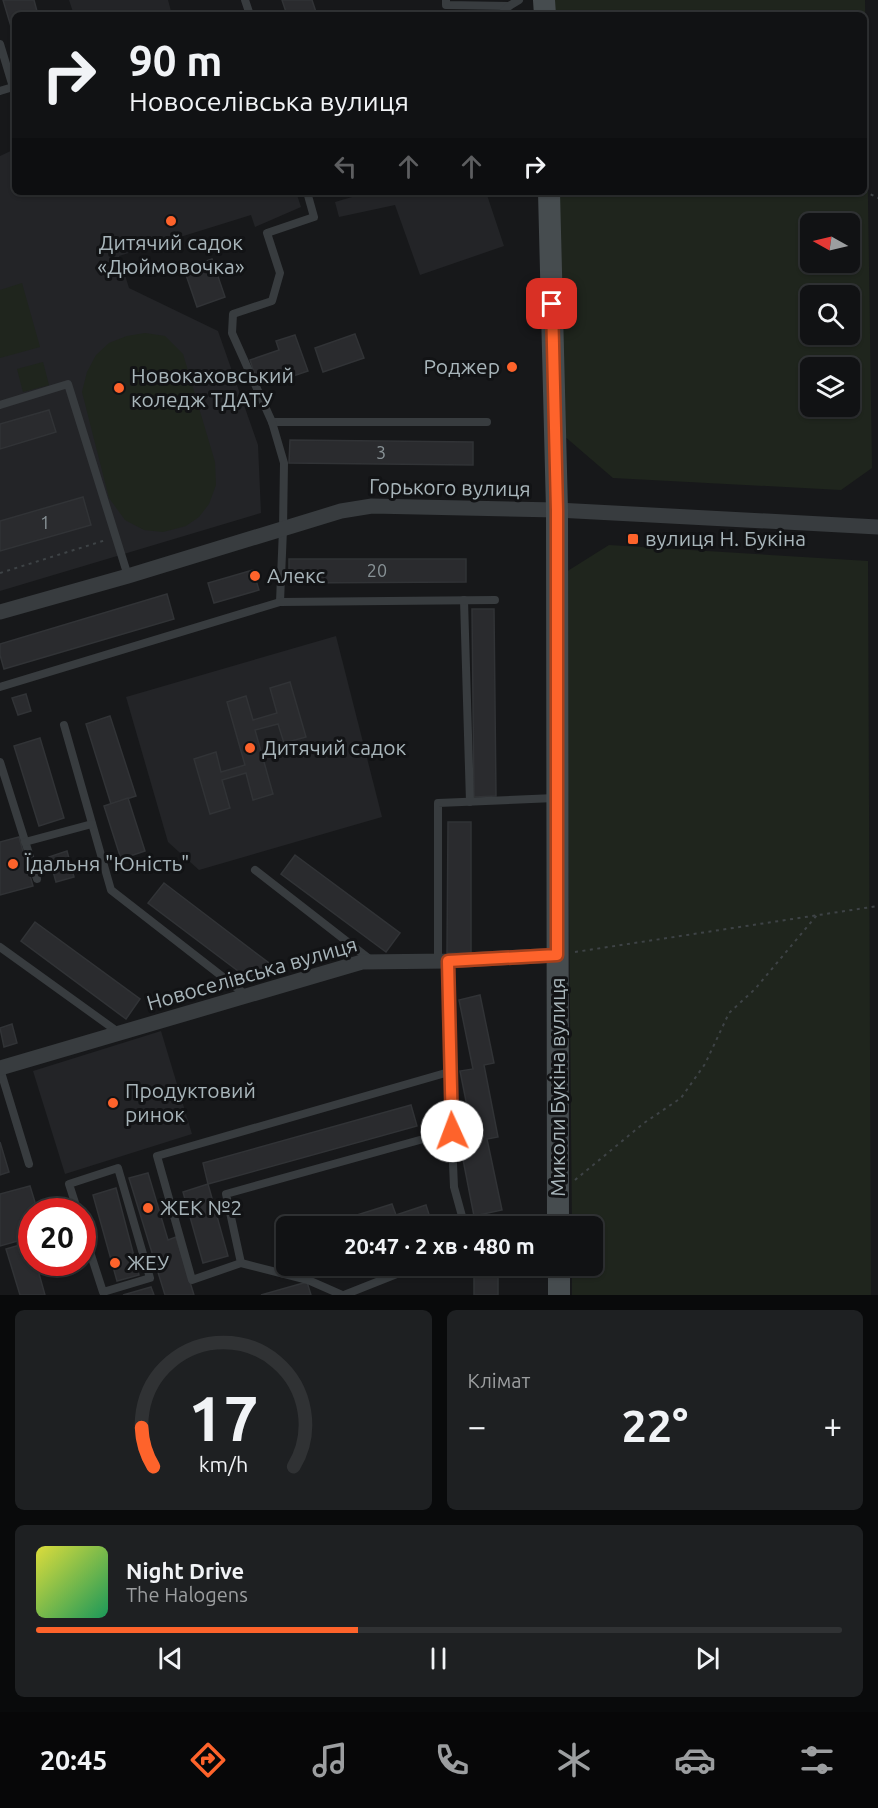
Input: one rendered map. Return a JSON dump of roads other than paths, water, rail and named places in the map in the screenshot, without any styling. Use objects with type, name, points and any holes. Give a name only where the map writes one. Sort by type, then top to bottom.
[{"type":"street","name":"Миколи Букіна вулиця","points":[[549,195],[557,510],[558,1216]]},
{"type":"street","name":"Горького вулиця","points":[[0,612],[128,576],[341,511],[372,506],[557,510],[878,527]]},
{"type":"street","name":"Новоселівська вулиця","points":[[0,1068],[362,962],[443,961],[557,955]]},
{"type":"street","points":[[559,1276],[559,1295]]},
{"type":"lane","points":[[446,0],[446,5],[509,6]]},
{"type":"lane","points":[[503,12],[519,0]]},
{"type":"lane","points":[[0,44],[12,84]]},
{"type":"lane","points":[[280,602],[284,463],[272,422],[232,333],[233,314],[272,301],[280,273],[267,233],[314,216],[308,195]]},
{"type":"lane","points":[[0,405],[68,384],[128,576]]},
{"type":"lane","points":[[272,422],[487,422]]},
{"type":"lane","points":[[464,600],[470,802]]},
{"type":"lane","points":[[0,687],[280,602],[495,600]]},
{"type":"lane","points":[[64,725],[111,890],[247,996]]},
{"type":"lane","points":[[0,762],[37,879]]},
{"type":"lane","points":[[462,1216],[454,1187],[438,803],[557,798]]},
{"type":"lane","points":[[25,842],[92,824]]},
{"type":"lane","points":[[255,870],[374,962]]},
{"type":"lane","points":[[0,947],[119,1033]]},
{"type":"lane","points":[[0,1068],[29,1164]]},
{"type":"lane","points":[[391,1276],[343,1295],[308,1280],[241,1263],[192,1280],[157,1156],[449,1072]]},
{"type":"lane","points":[[241,1263],[226,1194],[452,1131]]},
{"type":"lane","points":[[74,1198],[69,1184],[118,1168],[150,1278],[103,1293],[96,1271]]},
{"type":"place","name":"Дитячий садок «Дюймовочка»","points":[[171,221]]},
{"type":"place","name":"Роджер","points":[[512,367]]},
{"type":"place","name":"Новокаховський коледж ТДАТУ","points":[[119,388]]},
{"type":"place","name":"вулиця Н. Букіна","points":[[633,539]]},
{"type":"place","name":"Алекс","points":[[255,576]]},
{"type":"place","name":"Дитячий садок","points":[[250,748]]},
{"type":"place","name":"Їдальня \"Юність\"","points":[[13,864]]},
{"type":"place","name":"Продуктовий ринок","points":[[113,1103]]},
{"type":"place","name":"ЖЕК №2","points":[[148,1208]]},
{"type":"place","name":"ЖЕУ","points":[[115,1263]]}]
